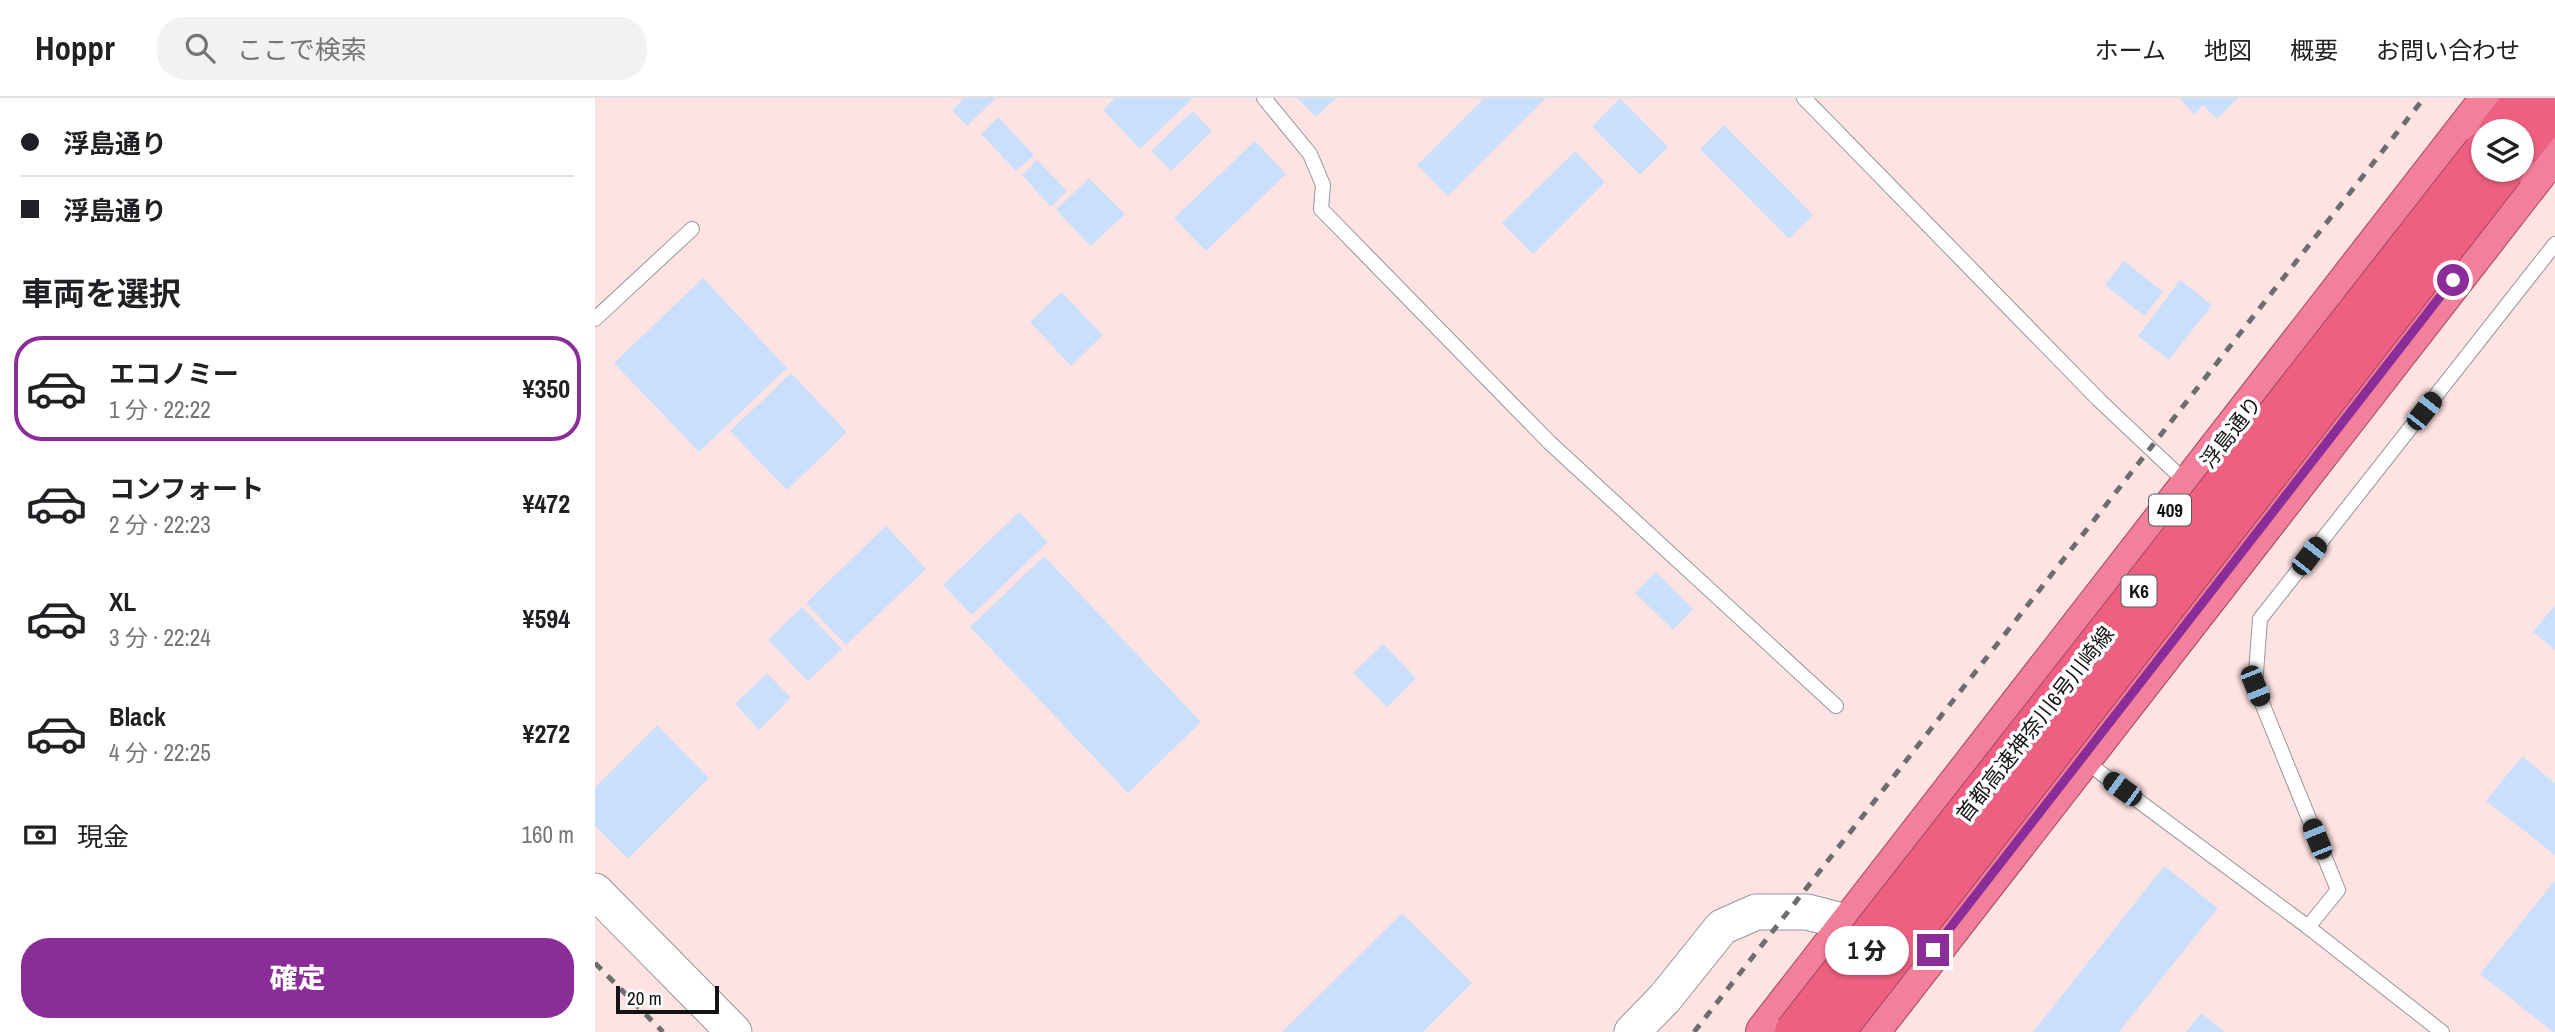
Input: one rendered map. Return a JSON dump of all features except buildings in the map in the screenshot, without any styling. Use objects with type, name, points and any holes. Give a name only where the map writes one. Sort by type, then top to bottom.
[{"type":"highway","name":"浮島通り","points":[[1765,1032],[2490,98]]},
{"type":"highway","points":[[2507,119],[2524,98]]},
{"type":"highway","points":[[2534,133],[2555,106]]},
{"type":"highway","points":[[1870,1032],[2555,150]]},
{"type":"highway","name":"首都高速神奈川6号川崎線","points":[[1794,1032],[2471,166]]},
{"type":"highway","name":"首都高速神奈川6号川崎線","points":[[1835,1032],[2496,182]]},
{"type":"street","points":[[595,891],[734,1032]]},
{"type":"street","points":[[1632,1032],[1665,998],[1722,928],[1756,912],[1807,912],[1850,923],[1916,972]]},
{"type":"lane","points":[[1264,98],[1310,154],[1323,185],[1321,209],[1550,443],[1836,706]]},
{"type":"lane","points":[[1804,98],[2099,400],[2189,485]]},
{"type":"lane","points":[[595,319],[692,229]]},
{"type":"lane","points":[[2308,928],[2338,890],[2255,686],[2260,619],[2555,244]]},
{"type":"lane","points":[[2081,758],[2442,1032]]},
{"type":"shaded area","points":[[595,98],[2555,98],[2555,1032],[595,1032]]},
{"type":"railway","points":[[1694,1032],[2424,98]]},
{"type":"railway","points":[[595,963],[663,1032]]},
{"type":"route","points":[[1933,950],[2453,280]]}]
